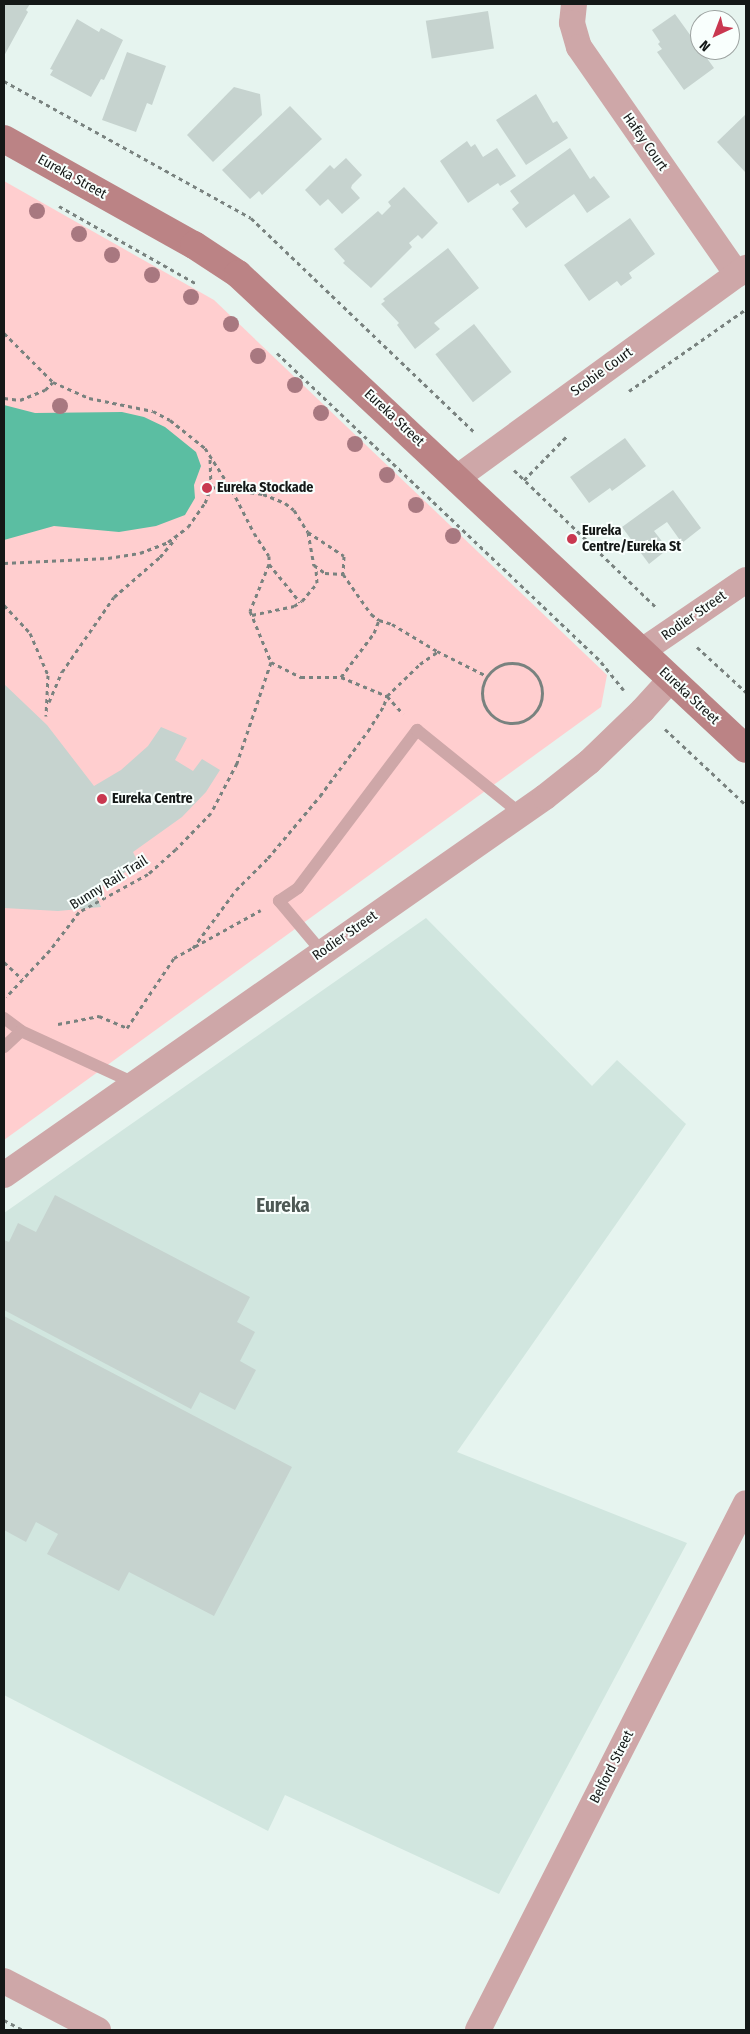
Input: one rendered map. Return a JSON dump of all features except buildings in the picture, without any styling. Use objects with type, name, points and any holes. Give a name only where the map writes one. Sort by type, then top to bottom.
[{"type":"street","name":"Hafey Court","points":[[574,4],[572,23],[579,47],[742,271]]},
{"type":"street","name":"Eureka Street","points":[[4,139],[194,245],[238,274],[458,477],[746,749]]},
{"type":"street","name":"Scobie Court","points":[[458,477],[742,271]]},
{"type":"street","name":"Rodier Street","points":[[642,651],[746,580]]},
{"type":"street","name":"Rodier Street","points":[[4,1176],[520,813],[589,762],[642,711],[671,679]]},
{"type":"street","name":"Belford Street","points":[[478,2030],[746,1503]]},
{"type":"street","points":[[4,1981],[68,2023],[98,2030]]},
{"type":"lane","points":[[322,952],[279,901],[298,888],[417,730],[520,813]]},
{"type":"lane","points":[[4,1018],[21,1031],[136,1084]]},
{"type":"lane","points":[[4,1047],[21,1031]]},
{"type":"path","points":[[4,81],[252,218],[493,450]]},
{"type":"path","points":[[54,203],[198,285]]},
{"type":"path","points":[[621,396],[746,308]]},
{"type":"path","points":[[4,333],[53,382],[89,398],[153,411],[170,420],[205,448],[232,490],[254,533],[269,556],[269,564],[250,611],[271,662],[300,677],[341,677],[387,696]]},
{"type":"path","points":[[272,349],[601,662],[642,711],[668,731],[746,805]]},
{"type":"path","points":[[4,398],[20,400],[45,390],[53,382]]},
{"type":"path","points":[[568,435],[524,480],[746,692]]},
{"type":"path","points":[[48,702],[62,672],[114,598],[160,557],[198,515],[211,487],[210,457]]},
{"type":"path","points":[[211,487],[263,494],[285,503],[294,510],[308,532],[344,556],[343,574],[371,614],[379,620],[392,624],[437,651],[487,676]]},
{"type":"path","points":[[252,615],[294,606],[317,583],[316,567],[311,558],[308,532]]},
{"type":"path","points":[[4,563],[108,558],[140,553],[158,547],[179,536]]},
{"type":"path","points":[[269,564],[300,602]]},
{"type":"path","points":[[316,567],[325,573],[343,574]]},
{"type":"path","points":[[4,605],[30,633],[48,675],[46,716]]},
{"type":"path","points":[[341,677],[374,633],[379,620]]},
{"type":"path","points":[[193,948],[236,890],[268,858],[320,796],[368,731],[384,705],[387,696],[420,664],[437,651]]},
{"type":"path","name":"Bunny Rail Trail","points":[[4,999],[79,912],[148,874],[176,849],[211,813],[237,763],[271,662]]},
{"type":"path","points":[[515,662],[533,670],[542,686],[543,695],[535,713],[528,719],[510,723],[492,716],[482,699],[482,690],[487,676],[497,666],[505,663],[515,662]]},
{"type":"path","points":[[21,1031],[99,1016],[127,1028],[174,958],[279,901]]},
{"type":"path","points":[[4,962],[22,979]]},
{"type":"path","points":[[4,2020],[23,2030]]},
{"type":"shaded area","name":"Eureka Stockade","points":[[4,181],[214,300],[607,675],[601,707],[4,1140]]},
{"type":"shaded area","points":[[4,405],[35,413],[122,412],[144,417],[165,427],[196,452],[201,466],[194,485],[195,498],[185,515],[156,526],[119,532],[54,526],[4,540]]},
{"type":"shaded area","points":[[426,918],[592,1086],[617,1060],[686,1124],[457,1452],[687,1543],[499,1894],[285,1795],[268,1831],[4,1695],[4,1213]]},
{"type":"place","name":"Eureka Stockade","points":[[207,488]]},
{"type":"place","name":"Eureka Centre/Eureka St","points":[[572,539]]},
{"type":"place","name":"Eureka Centre","points":[[102,799]]},
{"type":"district","name":"Eureka","points":[[283,1206]]}]
